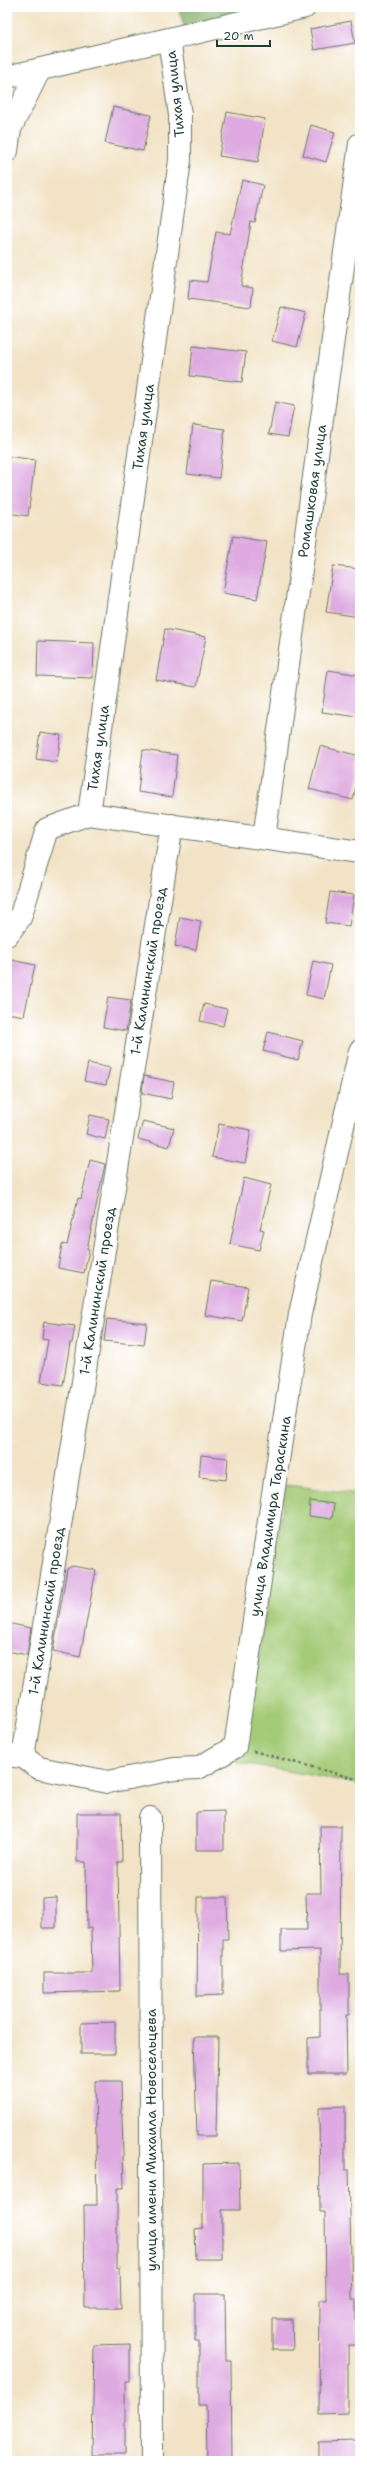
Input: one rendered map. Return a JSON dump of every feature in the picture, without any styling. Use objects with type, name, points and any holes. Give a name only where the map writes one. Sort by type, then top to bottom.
[{"type":"street","points":[[7,77],[305,7]]},
{"type":"street","name":"Тихая улица","points":[[89,814],[180,160],[180,115],[169,39]]},
{"type":"street","points":[[7,151],[10,128],[40,69]]},
{"type":"street","name":"Ромашковая улица","points":[[264,838],[360,144]]},
{"type":"street","points":[[7,935],[20,918],[47,829],[89,814],[360,852]]},
{"type":"street","name":"1-й Калининский проезд","points":[[15,1756],[172,825]]},
{"type":"street","name":"улица Владимира Тараскина","points":[[235,1747],[300,1314],[360,1051]]},
{"type":"street","points":[[15,1756],[39,1768],[108,1782],[174,1769],[198,1768],[235,1747]]},
{"type":"street","name":"улица имени Михаила Новосельцева","points":[[150,1818],[152,2461]]},
{"type":"path","points":[[235,1747],[360,1780]]},
{"type":"green space","points":[[178,7],[266,7],[184,27]]},
{"type":"green space","points":[[286,1485],[360,1494],[360,1784],[236,1762],[246,1739]]},
{"type":"building","points":[[351,21],[355,43],[314,50],[310,29]]},
{"type":"building","points":[[113,107],[151,115],[143,151],[105,143]]},
{"type":"building","points":[[227,112],[265,119],[258,162],[219,156]]},
{"type":"building","points":[[311,125],[335,132],[326,162],[303,155]]},
{"type":"building","points":[[242,180],[263,185],[255,223],[251,222],[241,286],[253,288],[251,307],[188,299],[190,280],[207,282],[216,232],[230,234]]},
{"type":"building","points":[[281,307],[306,313],[297,347],[272,341]]},
{"type":"building","points":[[193,346],[246,352],[242,382],[190,376]]},
{"type":"building","points":[[275,402],[294,406],[288,437],[269,434]]},
{"type":"building","points":[[193,425],[225,429],[219,478],[187,474]]},
{"type":"building","points":[[7,456],[35,460],[28,516],[7,513]]},
{"type":"building","points":[[233,536],[267,542],[257,599],[223,593]]},
{"type":"building","points":[[333,566],[360,569],[360,617],[326,612]]},
{"type":"building","points":[[165,629],[206,637],[196,687],[156,680]]},
{"type":"building","points":[[38,641],[94,643],[93,678],[37,676]]},
{"type":"building","points":[[328,670],[360,675],[358,717],[322,712]]},
{"type":"building","points":[[40,732],[61,735],[57,762],[36,759]]},
{"type":"building","points":[[320,746],[360,756],[360,771],[353,800],[309,789]]},
{"type":"building","points":[[143,750],[177,755],[172,797],[138,792]]},
{"type":"building","points":[[330,892],[354,895],[349,926],[325,923]]},
{"type":"building","points":[[180,917],[201,921],[196,950],[175,946]]},
{"type":"building","points":[[7,959],[35,965],[24,1016],[7,1013]]},
{"type":"building","points":[[313,961],[331,965],[324,999],[306,995]]},
{"type":"building","points":[[108,997],[131,1000],[126,1031],[103,1027]]},
{"type":"building","points":[[204,1004],[227,1009],[223,1026],[200,1021]]},
{"type":"building","points":[[268,1032],[303,1041],[298,1060],[263,1051]]},
{"type":"building","points":[[88,1063],[110,1068],[106,1085],[84,1081]]},
{"type":"building","points":[[144,1076],[174,1082],[171,1099],[142,1093]]},
{"type":"building","points":[[90,1115],[109,1119],[105,1139],[86,1134]]},
{"type":"building","points":[[143,1121],[174,1128],[169,1147],[138,1139]]},
{"type":"building","points":[[219,1124],[251,1130],[245,1163],[212,1157]]},
{"type":"building","points":[[90,1160],[105,1164],[87,1249],[89,1250],[84,1273],[58,1268],[62,1244],[67,1245],[78,1198],[81,1199]]},
{"type":"building","points":[[244,1178],[271,1185],[260,1229],[264,1230],[259,1250],[230,1244]]},
{"type":"building","points":[[211,1281],[248,1287],[242,1321],[205,1315]]},
{"type":"building","points":[[107,1319],[147,1323],[144,1345],[104,1341]]},
{"type":"building","points":[[44,1322],[75,1326],[72,1343],[70,1343],[63,1385],[41,1382],[48,1340],[42,1339]]},
{"type":"building","points":[[201,1455],[228,1458],[226,1480],[199,1477]]},
{"type":"building","points":[[310,1501],[334,1504],[332,1519],[309,1516]]},
{"type":"building","points":[[72,1566],[96,1570],[80,1657],[53,1651],[67,1569]]},
{"type":"building","points":[[7,1623],[31,1628],[27,1655],[7,1651]]},
{"type":"building","points":[[224,1811],[224,1850],[196,1850],[196,1812]]},
{"type":"building","points":[[77,1813],[121,1813],[122,1862],[118,1862],[120,1991],[44,1993],[44,1973],[92,1973],[91,1928],[87,1928],[86,1862],[77,1862]]},
{"type":"building","points":[[320,1826],[341,1826],[340,1974],[349,1974],[349,2015],[346,2015],[347,2074],[308,2074],[308,2038],[320,2037],[320,1950],[281,1951],[281,1930],[307,1930],[306,1893],[321,1893]]},
{"type":"building","points":[[56,1897],[56,1928],[42,1928],[42,1898]]},
{"type":"building","points":[[198,1897],[227,1897],[228,1939],[223,1939],[223,1995],[197,1996]]},
{"type":"building","points":[[115,2022],[115,2054],[81,2054],[81,2023]]},
{"type":"building","points":[[194,2037],[218,2037],[216,2136],[197,2136]]},
{"type":"building","points":[[95,2081],[121,2081],[124,2188],[117,2188],[117,2268],[120,2267],[121,2308],[85,2308],[84,2205],[97,2205]]},
{"type":"building","points":[[345,2106],[345,2170],[349,2170],[352,2300],[356,2300],[356,2345],[348,2345],[348,2413],[319,2414],[320,2300],[326,2300],[325,2212],[320,2212],[319,2107]]},
{"type":"building","points":[[239,2163],[240,2210],[222,2210],[222,2259],[196,2259],[195,2229],[203,2228],[203,2164]]},
{"type":"building","points":[[195,2294],[225,2294],[226,2361],[231,2361],[232,2461],[207,2461],[206,2405],[199,2405],[199,2341],[195,2341]]},
{"type":"building","points":[[272,2319],[292,2319],[293,2350],[272,2350]]},
{"type":"building","points":[[130,2344],[130,2381],[125,2381],[125,2455],[92,2455],[94,2345]]},
{"type":"building","points":[[358,2441],[358,2461],[318,2461],[318,2442]]}]
